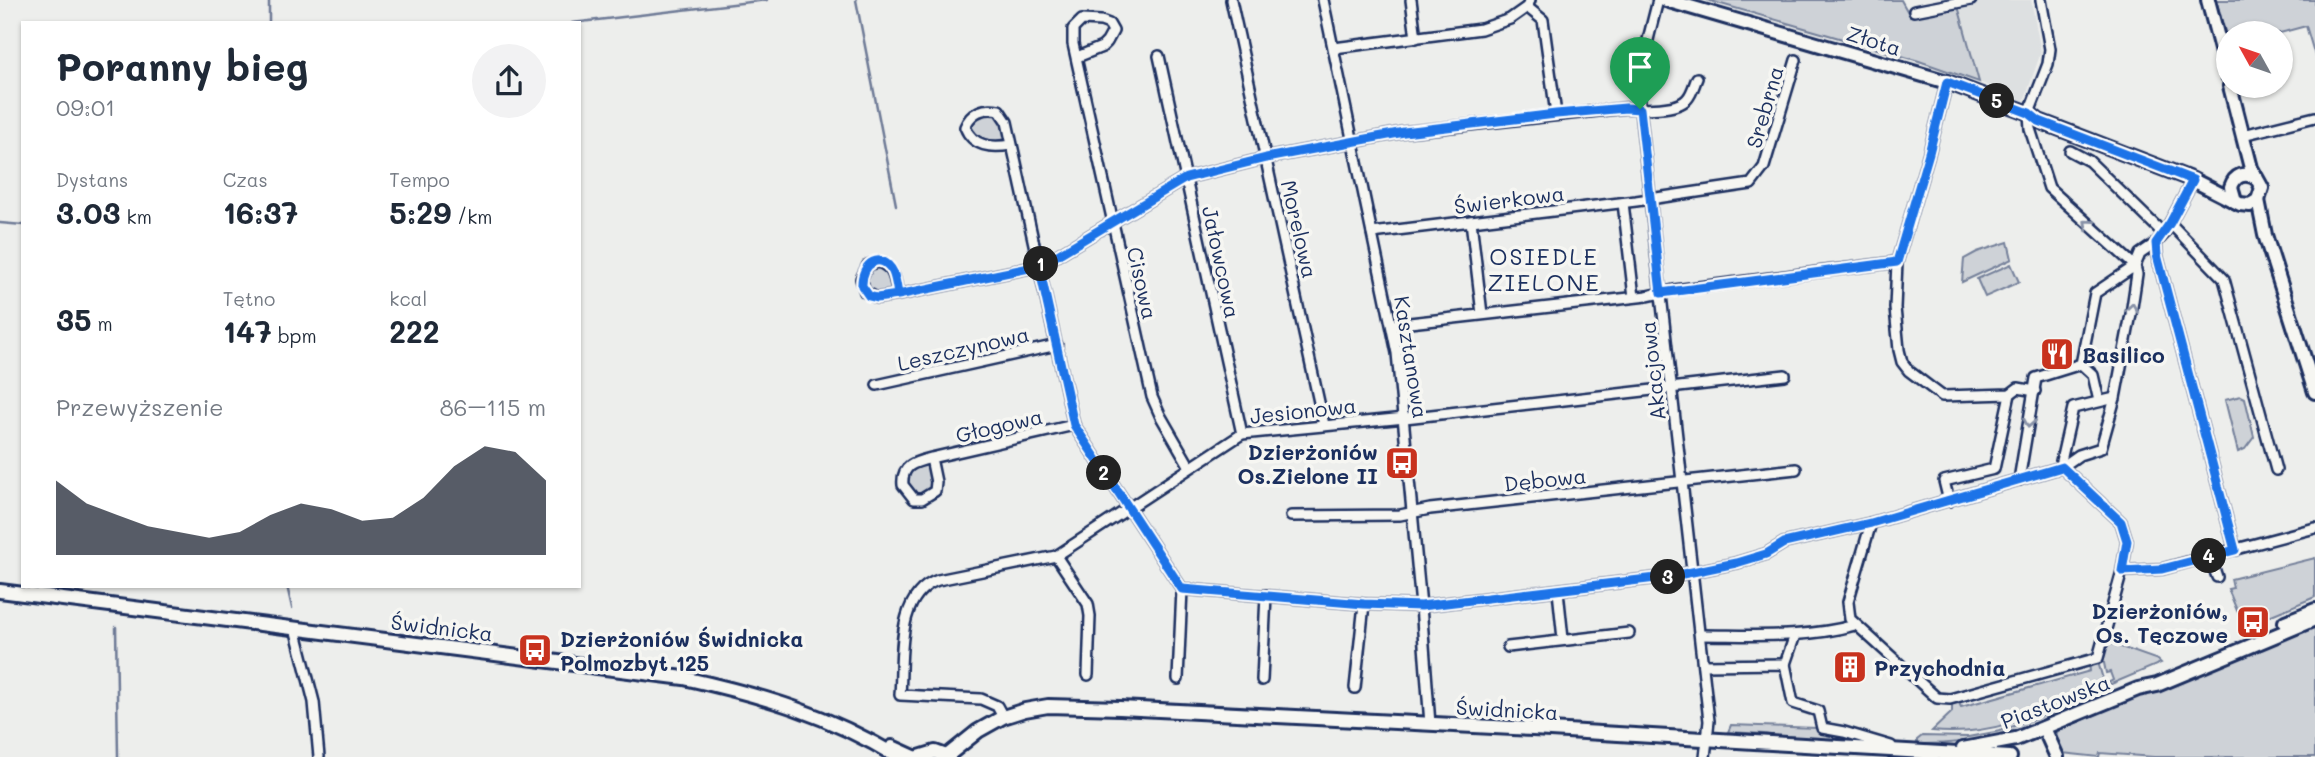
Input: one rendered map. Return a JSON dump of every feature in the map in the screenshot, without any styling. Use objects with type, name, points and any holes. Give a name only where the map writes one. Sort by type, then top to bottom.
[{"type":"street","name":"Morelowa","points":[[1231,0],[1324,425]]},
{"type":"street","name":"Kasztanowa","points":[[1323,0],[1392,325],[1405,418],[1430,724]]},
{"type":"street","points":[[1411,0],[1416,38]]},
{"type":"street","name":"Akacjowa","points":[[1658,0],[1643,57],[1639,88],[1640,109],[1709,721],[1705,757]]},
{"type":"street","name":"Złota","points":[[1666,0],[1947,82],[2029,113],[2039,121],[2193,180],[2237,203],[2252,215],[2265,234]]},
{"type":"street","points":[[1914,11],[1971,0]]},
{"type":"street","points":[[1182,589],[1421,606],[1693,573],[1759,557],[1784,543],[1871,523],[2062,467],[2079,455],[2101,448],[2115,398],[2137,274],[2135,266],[2049,188],[2030,129],[2029,113],[2048,64],[2050,49],[2041,0]]},
{"type":"street","points":[[2208,0],[2216,30]]},
{"type":"street","points":[[1334,48],[1496,26],[1529,3],[1543,20],[1556,114]]},
{"type":"street","name":"Cisowa","points":[[1077,57],[1108,43],[1113,32],[1109,24],[1087,19],[1076,24],[1073,36],[1077,57],[1112,221],[1152,397],[1191,467]]},
{"type":"street","name":"Jałowcowa","points":[[1158,56],[1242,434]]},
{"type":"street","name":"Srebrna","points":[[1650,199],[1751,184],[1764,167],[1796,60]]},
{"type":"street","points":[[898,295],[890,268],[878,262],[867,265],[862,279],[865,292],[877,298],[898,295],[1039,266],[1186,178],[1266,158],[1404,132],[1556,114],[1626,108],[1649,110],[1682,103],[1689,97],[1697,78]]},
{"type":"street","points":[[1947,82],[1897,262],[1895,308],[1902,362],[1909,371],[1942,396],[2010,394],[2018,388],[2035,391]]},
{"type":"street","points":[[2233,98],[2255,177],[2262,188],[2258,200],[2250,205],[2237,203],[2231,192],[2240,171],[2244,140]]},
{"type":"street","points":[[1011,145],[995,147],[976,143],[965,127],[968,120],[975,113],[991,108],[999,110],[1007,122],[1074,425],[1182,589],[1178,679]]},
{"type":"street","points":[[2244,140],[2315,117]]},
{"type":"street","points":[[2070,151],[2089,161],[2164,234]]},
{"type":"street","points":[[2234,180],[2245,174],[2255,177]]},
{"type":"street","points":[[2081,364],[2095,293],[2135,266],[2140,254],[2164,234],[2193,180]]},
{"type":"street","name":"Złota","points":[[2193,180],[2219,185],[2234,180]]},
{"type":"street","name":"Świerkowa","points":[[1372,233],[1650,199]]},
{"type":"street","name":"Złota","points":[[2258,200],[2265,234],[2315,392]]},
{"type":"street","name":"Akacjowa","points":[[1623,203],[1634,297]]},
{"type":"street","points":[[1471,221],[1482,314]]},
{"type":"street","points":[[2170,223],[2224,279],[2276,470]]},
{"type":"street","points":[[2156,243],[2235,550]]},
{"type":"street","points":[[1392,325],[1634,297],[1897,262]]},
{"type":"street","name":"Leszczynowa","points":[[877,385],[1057,345]]},
{"type":"street","points":[[2019,480],[2036,378],[2081,364]]},
{"type":"street","points":[[2081,364],[2093,375],[2099,401]]},
{"type":"street","name":"Jesionowa","points":[[1003,718],[997,706],[981,699],[900,695],[906,622],[910,605],[918,592],[927,583],[938,580],[1056,556],[1242,434],[1785,375]]},
{"type":"street","points":[[1949,501],[1944,481],[1994,469],[2010,394]]},
{"type":"street","points":[[1871,523],[1848,602],[1848,612],[1855,625],[1930,694],[1937,698],[1950,699],[2098,658],[2122,571],[2127,541],[2121,522],[2062,467],[2061,461],[2073,408],[2115,398]]},
{"type":"street","name":"Głogowa","points":[[931,458],[935,491],[922,499],[914,499],[903,485],[904,471],[910,464],[931,458],[1074,425]]},
{"type":"street","name":"Dębowa","points":[[1291,516],[1400,515],[1796,468]]},
{"type":"street","points":[[2122,571],[2162,569],[2315,528]]},
{"type":"street","points":[[1056,556],[1088,604],[1088,675]]},
{"type":"street","points":[[2210,556],[2217,577]]},
{"type":"street","name":"Świdnicka","points":[[0,591],[684,678],[785,703],[914,757]]},
{"type":"street","points":[[1558,591],[1563,639]]},
{"type":"street","points":[[1262,680],[1266,595]]},
{"type":"street","points":[[1355,688],[1364,604]]},
{"type":"street","name":"Piastowska","points":[[1942,752],[2017,739],[2138,689],[2160,675],[2315,610]]},
{"type":"street","name":"Piastowska","points":[[2138,689],[2157,685],[2315,620]]},
{"type":"street","points":[[1700,635],[1795,635],[1855,625]]},
{"type":"street","points":[[295,628],[314,702],[319,757]]},
{"type":"street","points":[[1508,647],[1629,633]]},
{"type":"street","points":[[1795,635],[1785,664],[1793,703],[1818,711],[1822,728],[1899,749]]},
{"type":"street","points":[[1703,665],[1785,664]]},
{"type":"street","name":"Świdnicka","points":[[952,757],[978,731],[1003,718],[1025,710],[1060,706],[2010,757]]},
{"type":"street","points":[[2044,728],[2057,757]]},
{"type":"street","name":"Świdnicka","points":[[870,740],[898,757]]},
{"type":"street","points":[[919,757],[935,752],[952,757]]},
{"type":"shaded area","points":[[1707,0],[1901,0],[1910,16],[1958,6],[1979,82],[1919,61]]},
{"type":"shaded area","points":[[1985,0],[2031,0],[2041,52],[2024,101],[1979,82],[1958,6]]},
{"type":"shaded area","points":[[2216,0],[2315,0],[2315,56],[2306,26],[2293,30],[2293,21],[2222,21]]},
{"type":"shaded area","points":[[992,113],[1002,120],[1004,128],[1005,140],[995,143],[977,138],[971,130],[975,120]]},
{"type":"shaded area","points":[[2008,242],[2012,259],[1962,282],[1964,259]]},
{"type":"shaded area","points":[[2011,264],[2019,282],[1985,297],[1977,279]]},
{"type":"shaded area","points":[[877,266],[886,272],[891,281],[893,288],[887,295],[871,293],[866,286],[865,275],[871,267]]},
{"type":"shaded area","points":[[2241,396],[2245,398],[2254,437],[2245,449],[2238,452],[2225,400]]},
{"type":"shaded area","points":[[926,463],[933,479],[932,489],[917,495],[909,487],[908,478],[911,469]]},
{"type":"shaded area","points":[[2315,558],[2315,597],[2269,616],[2266,611],[2255,615],[2261,618],[2243,625],[2228,589],[2233,588],[2231,579]]},
{"type":"shaded area","points":[[2315,626],[2315,757],[2154,757],[2100,753],[2099,757],[2062,753],[2056,741],[2057,732],[2062,729],[2172,681],[2173,685]]},
{"type":"shaded area","points":[[2107,642],[2161,663],[2109,685],[2113,680],[2110,672],[2106,673],[2103,658]]},
{"type":"shaded area","points":[[2098,662],[2105,686],[2063,704],[1999,726],[1955,732],[1932,731],[1952,712],[1952,702],[1958,701],[1961,707],[2090,671],[2089,664]]},
{"type":"shaded area","points":[[2072,705],[2076,709],[1998,735],[1960,742],[1917,744],[1917,740],[1922,736],[1968,737],[2000,731]]},
{"type":"shaded area","points":[[1731,725],[1817,728],[1833,735],[1869,743],[1801,740],[1728,732]]},
{"type":"waterway","points":[[269,0],[269,21]]},
{"type":"waterway","points":[[581,22],[767,0]]},
{"type":"waterway","points":[[856,0],[896,205]]},
{"type":"waterway","points":[[0,223],[21,225]]},
{"type":"waterway","points":[[287,588],[292,608]]},
{"type":"waterway","points":[[116,627],[118,757]]},
{"type":"place","name":"Basilico","points":[[2057,354]]},
{"type":"place","name":"Dzierżoniów Os.Zielone II","points":[[1402,463]]},
{"type":"place","name":"Dzierżoniów, Os. Tęczowe","points":[[2253,622]]},
{"type":"place","name":"Dzierżoniów Świdnicka Polmozbyt 125","points":[[535,650]]},
{"type":"place","name":"Przychodnia","points":[[1850,667]]},
{"type":"district","name":"OSIEDLE ZIELONE","points":[[1544,269]]},
{"type":"route","points":[[1640,109],[1556,114],[1404,132],[1266,158],[1176,182],[1039,266],[898,295],[889,298],[869,296],[862,286],[864,270],[867,265],[875,262],[882,263],[893,272],[898,295],[970,281],[1039,266],[1074,425],[1182,589],[1421,606],[1673,576],[1701,572],[1759,557],[1784,543],[1871,523],[2062,467],[2121,522],[2127,541],[2122,571],[2162,569],[2235,550],[2157,255],[2156,243],[2164,234],[2193,180],[2039,121],[2029,113],[1947,82],[1897,262],[1661,293],[1640,109]]}]
